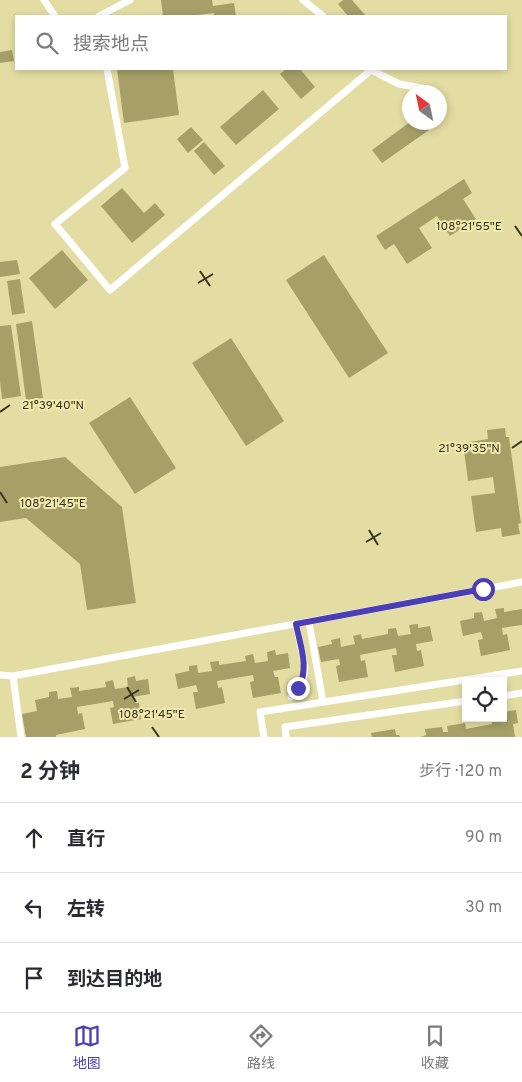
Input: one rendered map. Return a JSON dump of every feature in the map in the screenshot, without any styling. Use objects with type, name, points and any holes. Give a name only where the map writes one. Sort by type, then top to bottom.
[{"type":"lane","points":[[44,0],[54,15]]},
{"type":"lane","points":[[101,15],[130,0]]},
{"type":"lane","points":[[304,0],[322,15]]},
{"type":"lane","points":[[107,70],[125,168],[55,224],[110,290],[370,70],[405,85]]},
{"type":"lane","points":[[0,675],[13,676],[522,582]]},
{"type":"lane","points":[[309,622],[323,702]]},
{"type":"lane","points":[[291,697],[303,681],[305,667],[296,624]]},
{"type":"lane","points":[[264,737],[260,712],[522,671]]},
{"type":"lane","points":[[13,676],[21,737]]},
{"type":"lane","points":[[507,695],[522,693]]},
{"type":"lane","points":[[286,737],[284,727],[462,702]]},
{"type":"building","points":[[161,0],[212,0],[213,6],[234,3],[236,15],[214,15],[214,13],[163,15]]},
{"type":"building","points":[[343,0],[352,0],[365,15],[347,15],[338,4]]},
{"type":"building","points":[[12,50],[14,61],[0,63],[0,52]]},
{"type":"building","points":[[117,70],[173,70],[179,115],[124,123]]},
{"type":"building","points":[[285,70],[301,70],[315,87],[301,99],[280,74]]},
{"type":"building","points":[[263,90],[279,109],[236,145],[220,127]]},
{"type":"building","points":[[191,127],[203,140],[188,153],[177,139]]},
{"type":"building","points":[[402,128],[402,130],[429,130],[382,163],[372,150]]},
{"type":"building","points":[[204,142],[225,166],[214,175],[194,151]]},
{"type":"building","points":[[464,179],[472,193],[463,199],[476,219],[450,236],[437,216],[419,228],[432,248],[407,264],[394,244],[385,250],[376,236]]},
{"type":"building","points":[[122,188],[144,213],[155,203],[165,215],[132,243],[101,206]]},
{"type":"building","points":[[62,250],[88,280],[55,309],[29,278]]},
{"type":"building","points":[[324,255],[388,353],[349,378],[286,280]]},
{"type":"building","points":[[17,260],[20,274],[0,277],[0,262]]},
{"type":"building","points":[[20,279],[25,313],[12,315],[7,281]]},
{"type":"building","points":[[32,321],[43,398],[26,400],[16,324]]},
{"type":"building","points":[[11,325],[21,396],[2,399],[0,381],[0,326]]},
{"type":"building","points":[[231,338],[284,421],[246,446],[192,363]]},
{"type":"building","points":[[130,397],[176,468],[135,494],[89,423]]},
{"type":"building","points":[[505,428],[506,437],[509,437],[521,523],[518,524],[520,534],[502,537],[501,528],[476,532],[471,496],[495,493],[493,477],[468,481],[463,443],[488,439],[487,430]]},
{"type":"building","points":[[65,457],[122,507],[136,603],[87,610],[80,564],[26,518],[0,522],[0,467]]},
{"type":"building","points":[[504,608],[504,612],[522,609],[522,625],[502,628],[503,635],[507,634],[510,650],[481,656],[478,640],[483,639],[481,632],[463,636],[460,621],[474,618],[474,613],[482,612],[484,621],[497,618],[495,609]]},
{"type":"building","points":[[418,624],[418,628],[430,626],[433,641],[416,644],[417,651],[421,650],[424,666],[395,672],[392,655],[397,655],[396,648],[360,655],[361,661],[365,660],[368,677],[339,682],[336,666],[340,665],[339,659],[321,662],[318,647],[332,644],[331,640],[340,638],[341,647],[355,644],[353,636],[361,634],[362,639],[388,634],[388,629],[396,628],[398,636],[411,634],[409,625]]},
{"type":"building","points":[[275,650],[276,655],[288,653],[290,668],[273,671],[275,677],[278,677],[281,693],[253,698],[250,682],[254,681],[253,675],[217,681],[218,688],[222,687],[225,703],[196,709],[193,692],[198,692],[196,685],[178,689],[175,674],[189,671],[189,666],[197,665],[198,673],[212,671],[210,662],[219,661],[219,665],[246,661],[245,656],[253,654],[255,663],[268,661],[267,652]]},
{"type":"building","points":[[135,676],[136,681],[148,679],[150,694],[133,697],[135,703],[139,703],[141,719],[113,724],[110,708],[114,707],[113,701],[77,707],[78,714],[82,713],[85,729],[56,735],[56,737],[26,737],[22,714],[37,711],[35,700],[49,697],[49,692],[57,691],[58,699],[72,697],[70,688],[79,687],[79,691],[106,687],[105,682],[113,680],[115,689],[128,687],[127,678]]},
{"type":"building","points":[[516,710],[518,723],[513,724],[515,737],[421,737],[426,735],[425,729],[442,727],[443,732],[448,732],[447,726],[465,723],[466,729],[492,724],[492,722],[507,722],[507,711]]},
{"type":"building","points":[[395,729],[396,735],[400,737],[372,737],[371,733]]},
{"type":"route","points":[[298,688],[303,681],[305,667],[296,624],[483,589]]}]
